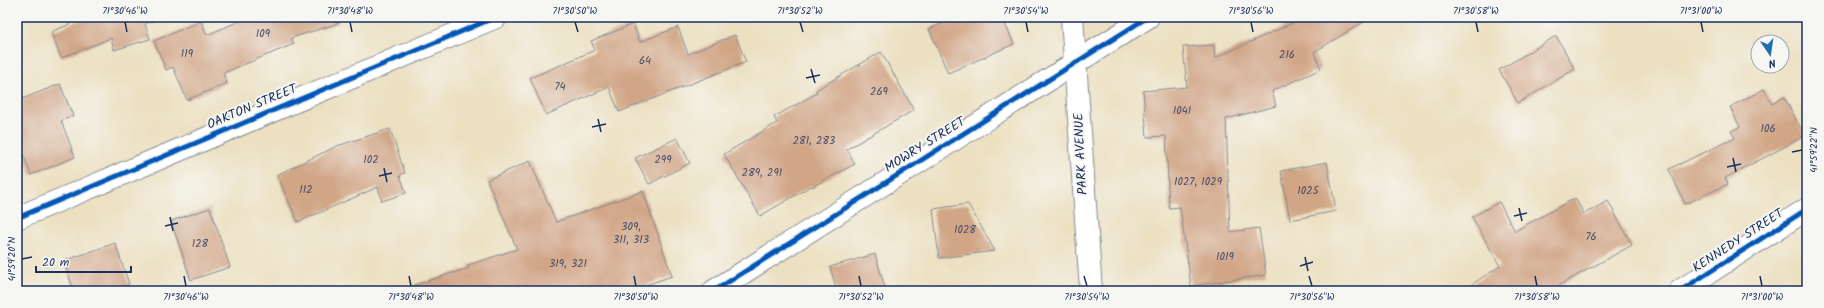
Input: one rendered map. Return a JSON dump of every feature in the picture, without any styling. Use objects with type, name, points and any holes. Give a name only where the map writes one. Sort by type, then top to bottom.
[{"type":"street","name":"OAKTON STREET","points":[[17,218],[496,17]]},
{"type":"street","name":"PARK AVENUE","points":[[1072,17],[1090,291]]},
{"type":"street","name":"MOWRY STREET","points":[[714,291],[1148,17]]},
{"type":"street","name":"KENNEDY STREET","points":[[1680,291],[1807,209]]},
{"type":"building","points":[[87,17],[160,18],[145,24],[150,39],[114,50],[111,38],[61,58],[51,32]]},
{"type":"building","points":[[249,17],[338,17],[339,23],[291,38],[294,44],[223,73],[227,83],[187,100],[173,67],[166,70],[154,41],[201,21],[207,35]]},
{"type":"building","points":[[957,17],[1002,17],[1014,44],[948,73],[929,29]]},
{"type":"building","points":[[1306,17],[1372,17],[1314,52],[1321,69],[1272,91],[1276,106],[1226,119],[1230,232],[1259,228],[1266,275],[1191,286],[1180,207],[1169,208],[1166,136],[1147,137],[1143,91],[1187,87],[1183,47],[1214,45],[1215,58]]},
{"type":"building","points":[[633,24],[640,42],[678,27],[688,54],[735,35],[746,62],[619,112],[609,87],[546,115],[530,78],[595,50],[591,41]]},
{"type":"building","points":[[1556,36],[1575,69],[1518,103],[1499,70]]},
{"type":"building","points":[[881,52],[914,110],[847,149],[855,164],[812,187],[811,186],[760,216],[724,154],[777,123],[774,117],[817,93],[816,90]]},
{"type":"building","points":[[60,84],[73,116],[61,121],[75,157],[31,175],[17,139],[17,101]]},
{"type":"building","points":[[1764,89],[1772,104],[1784,97],[1805,136],[1725,178],[1728,184],[1685,204],[1669,169],[1735,138],[1731,131],[1740,127],[1730,107]]},
{"type":"building","points":[[390,129],[405,173],[400,175],[406,193],[382,201],[378,187],[298,222],[277,175],[337,146]]},
{"type":"building","points":[[677,138],[690,163],[649,184],[635,158]]},
{"type":"building","points":[[530,161],[556,222],[643,191],[672,276],[628,291],[415,291],[414,285],[469,268],[468,265],[517,249],[487,180]]},
{"type":"building","points":[[1327,162],[1336,211],[1290,220],[1281,171]]},
{"type":"building","points":[[1575,198],[1584,214],[1608,201],[1632,245],[1549,291],[1462,291],[1500,266],[1472,217],[1499,202],[1515,231]]},
{"type":"building","points":[[968,204],[995,251],[939,258],[933,209]]},
{"type":"building","points":[[210,208],[230,267],[191,280],[171,221]]},
{"type":"building","points":[[115,243],[129,284],[108,291],[74,291],[64,261]]},
{"type":"building","points":[[875,254],[886,291],[837,291],[830,267]]},
{"type":"cycle path","points":[[17,218],[496,17]]},
{"type":"cycle path","points":[[714,291],[1148,17]]},
{"type":"cycle path","points":[[1680,291],[1807,209]]}]
